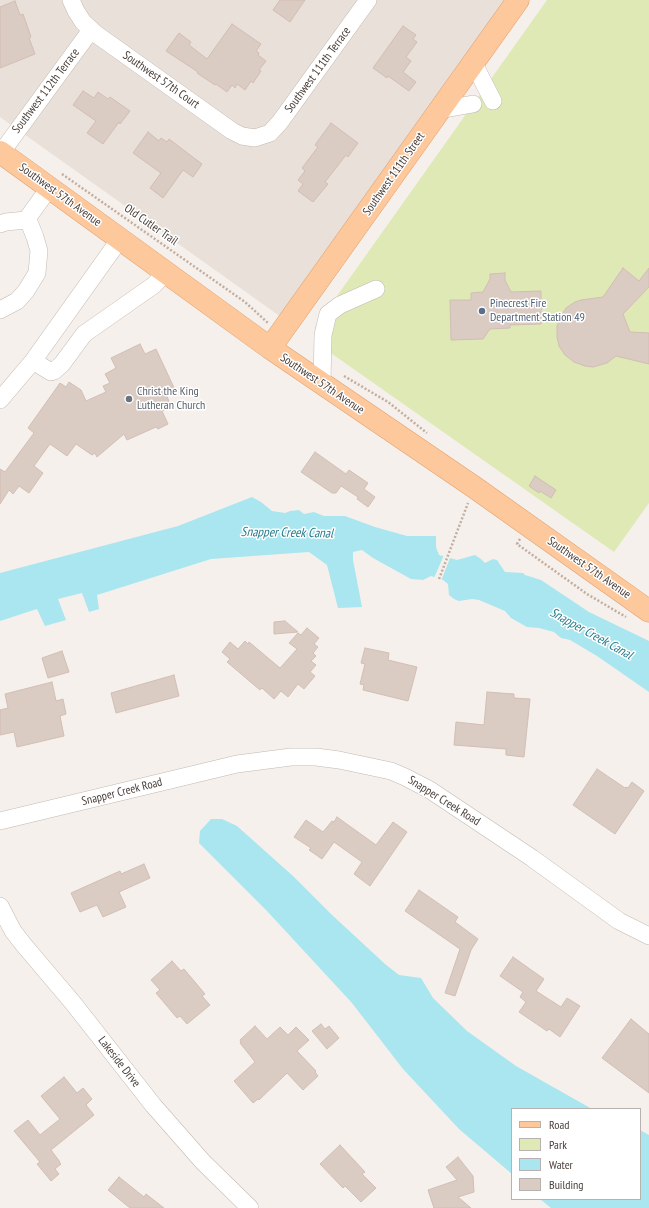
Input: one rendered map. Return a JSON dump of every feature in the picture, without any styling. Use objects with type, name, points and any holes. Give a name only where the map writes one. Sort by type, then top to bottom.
[{"type":"main road","name":"Southwest 111th Street","points":[[270,348],[518,0]]},
{"type":"main road","name":"Southwest 57th Avenue","points":[[0,152],[54,179],[120,239],[270,348],[474,487],[649,611]]},
{"type":"street","name":"Southwest 57th Court","points":[[71,0],[83,22],[91,30],[232,131],[249,138],[264,136]]},
{"type":"street","name":"Southwest 111th Terrace","points":[[264,136],[270,133],[280,122],[368,0]]},
{"type":"street","name":"Southwest 112th Terrace","points":[[0,152],[91,30]]},
{"type":"street","points":[[473,62],[493,101]]},
{"type":"street","points":[[439,110],[473,104]]},
{"type":"street","points":[[0,224],[26,220],[54,179]]},
{"type":"street","points":[[0,310],[22,297],[37,273],[38,251],[35,237],[29,222],[26,220]]},
{"type":"street","points":[[0,400],[33,361],[120,239]]},
{"type":"street","points":[[33,361],[51,372],[54,371],[62,364],[84,334],[154,285],[166,272]]},
{"type":"street","points":[[322,384],[323,335],[328,314],[340,305],[376,289]]},
{"type":"street","name":"Snapper Creek Road","points":[[0,821],[237,764],[291,758],[316,757],[339,760],[391,771],[430,790],[532,858],[620,921],[649,936]]},
{"type":"street","name":"Lakeside Drive","points":[[0,906],[13,931],[73,1003],[153,1105],[203,1162],[250,1208]]},
{"type":"path","name":"Old Cutler Trail","points":[[54,179],[245,302],[268,323]]},
{"type":"path","points":[[439,579],[474,487]]},
{"type":"path","points":[[521,538],[517,544],[587,594],[628,618]]},
{"type":"shaded area","points":[[0,0],[508,0],[281,317],[0,117]]},
{"type":"green space","points":[[547,0],[649,0],[649,503],[614,552],[318,344],[315,327]]},
{"type":"water","name":"Snapper Creek Canal","points":[[252,497],[272,511],[285,513],[299,510],[304,514],[314,512],[324,516],[345,516],[375,527],[407,536],[436,536],[436,547],[439,555],[457,560],[475,555],[485,563],[493,559],[497,560],[505,572],[523,573],[541,580],[589,612],[649,641],[649,692],[597,656],[570,640],[561,638],[554,632],[539,628],[527,627],[511,618],[505,611],[479,600],[472,599],[459,601],[454,599],[449,595],[448,584],[443,580],[431,576],[423,580],[411,579],[373,558],[362,550],[353,552],[353,560],[362,607],[338,608],[327,565],[309,552],[211,559],[97,595],[99,609],[89,612],[82,593],[58,599],[66,620],[45,626],[37,609],[0,621],[0,573],[178,526]]},
{"type":"water","points":[[211,819],[222,819],[237,826],[293,876],[385,964],[399,975],[421,978],[433,998],[467,1031],[516,1066],[590,1108],[511,1108],[511,1173],[459,1129],[403,1069],[352,1003],[267,911],[199,843],[200,831]]},
{"type":"water","points":[[641,1131],[649,1135],[649,1208],[551,1208],[541,1200],[641,1200]]},
{"type":"pier","points":[[444,555],[450,558],[441,581],[434,578]]},
{"type":"building","points":[[280,0],[305,0],[290,22],[273,10]]},
{"type":"building","points":[[15,1],[20,15],[23,14],[35,54],[0,68],[0,7]]},
{"type":"building","points":[[232,24],[261,44],[256,51],[259,53],[258,55],[266,61],[259,70],[261,71],[253,83],[251,81],[245,90],[237,84],[235,88],[232,85],[227,92],[166,51],[179,33],[191,42],[189,45],[207,59]]},
{"type":"building","points":[[403,26],[416,35],[413,39],[417,42],[406,57],[411,61],[403,72],[416,82],[409,91],[388,76],[387,78],[373,68]]},
{"type":"building","points":[[83,91],[94,98],[98,92],[108,99],[110,97],[130,111],[120,124],[119,122],[103,144],[87,133],[96,121],[73,105]]},
{"type":"building","points":[[331,123],[358,143],[348,157],[346,155],[325,182],[328,184],[313,202],[298,191],[303,184],[298,180],[305,171],[302,168],[318,147],[315,145]]},
{"type":"building","points":[[148,132],[159,141],[161,138],[167,142],[169,139],[202,164],[193,177],[183,170],[163,198],[150,188],[161,173],[133,153]]},
{"type":"building","points":[[623,268],[639,281],[649,268],[649,287],[623,314],[630,332],[649,333],[649,364],[616,356],[607,363],[593,367],[574,362],[565,355],[559,346],[557,326],[560,318],[566,308],[575,302],[603,297]]},
{"type":"building","points":[[505,273],[505,280],[511,292],[541,291],[541,301],[545,306],[541,310],[541,324],[510,325],[510,328],[490,329],[483,339],[451,340],[450,300],[471,300],[471,293],[483,292],[490,279],[490,274]]},
{"type":"building","name":"Christ the King Lutheran Church","points":[[140,344],[145,354],[156,349],[176,392],[167,396],[171,407],[162,411],[168,424],[158,429],[156,427],[127,440],[124,434],[97,457],[95,453],[92,455],[76,444],[67,456],[50,444],[34,466],[43,473],[29,493],[19,486],[13,494],[9,490],[0,504],[0,469],[5,472],[34,433],[28,428],[60,383],[66,387],[69,382],[81,390],[86,401],[106,392],[103,386],[110,383],[105,374],[116,368],[111,358]]},
{"type":"building","points":[[315,452],[346,474],[349,470],[368,483],[364,489],[375,497],[368,507],[357,499],[358,497],[341,486],[336,493],[332,493],[301,472]]},
{"type":"building","points":[[535,476],[556,490],[551,498],[540,491],[539,493],[529,486]]},
{"type":"building","points":[[285,621],[298,632],[274,634],[274,622]]},
{"type":"building","points":[[307,628],[319,638],[314,644],[318,647],[313,653],[316,656],[311,661],[316,665],[310,672],[315,676],[304,689],[298,684],[288,697],[281,691],[274,699],[262,688],[260,690],[227,662],[230,659],[222,652],[230,642],[238,649],[245,641],[248,644],[249,642],[280,668],[297,649],[289,643],[298,633],[301,635]]},
{"type":"building","points":[[365,648],[389,653],[388,660],[417,667],[408,701],[363,690],[364,685],[360,684],[365,664],[361,663]]},
{"type":"building","points":[[62,651],[69,672],[48,678],[42,658]]},
{"type":"building","points":[[174,675],[179,696],[116,713],[111,693]]},
{"type":"building","points":[[52,682],[56,701],[63,699],[66,714],[60,716],[64,736],[17,747],[14,732],[0,735],[0,710],[8,708],[5,694]]},
{"type":"building","points":[[487,692],[514,694],[514,698],[530,699],[524,757],[506,755],[506,749],[454,745],[456,722],[484,725]]},
{"type":"building","points":[[597,769],[625,788],[628,788],[632,782],[644,791],[615,834],[573,805]]},
{"type":"building","points":[[337,817],[376,845],[393,822],[407,832],[370,886],[354,874],[362,862],[334,842],[322,859],[309,850],[311,848],[294,837],[306,820],[323,832],[332,821],[334,822]]},
{"type":"building","points":[[144,864],[150,878],[119,892],[126,907],[103,917],[97,905],[80,912],[71,893],[120,871],[121,874]]},
{"type":"building","points":[[419,890],[458,917],[455,922],[478,939],[471,950],[455,996],[445,993],[460,949],[405,911]]},
{"type":"building","points":[[513,957],[544,979],[536,991],[561,1007],[567,998],[580,1006],[560,1037],[549,1029],[547,1031],[519,1012],[526,1002],[520,997],[523,992],[500,976]]},
{"type":"building","points":[[172,961],[181,971],[184,969],[205,994],[202,996],[210,1005],[187,1024],[180,1016],[177,1018],[156,993],[160,990],[151,980]]},
{"type":"building","points":[[631,1019],[649,1034],[649,1093],[602,1058]]},
{"type":"building","points":[[321,1024],[325,1029],[329,1026],[339,1038],[327,1049],[312,1031]]},
{"type":"building","points":[[255,1026],[267,1039],[280,1027],[288,1035],[296,1027],[309,1040],[297,1051],[316,1071],[315,1072],[318,1076],[303,1090],[287,1073],[259,1100],[258,1099],[253,1103],[234,1081],[255,1062],[240,1043],[240,1040]]},
{"type":"building","points":[[64,1077],[77,1093],[83,1088],[92,1099],[86,1105],[94,1115],[51,1150],[61,1164],[55,1169],[59,1174],[51,1181],[37,1164],[40,1162],[14,1131],[28,1120],[40,1135],[60,1119],[41,1096]]},
{"type":"building","points":[[340,1145],[365,1172],[362,1174],[376,1188],[361,1202],[345,1186],[343,1188],[320,1164]]},
{"type":"building","points":[[458,1157],[473,1176],[474,1192],[458,1197],[471,1208],[434,1208],[428,1190],[457,1180],[446,1167]]},
{"type":"building","points":[[119,1177],[144,1197],[146,1194],[164,1208],[130,1208],[108,1190]]},
{"type":"place","name":"Pinecrest Fire Department Station 49","points":[[482,311]]},
{"type":"place","name":"Christ the King Lutheran Church","points":[[129,399]]}]
